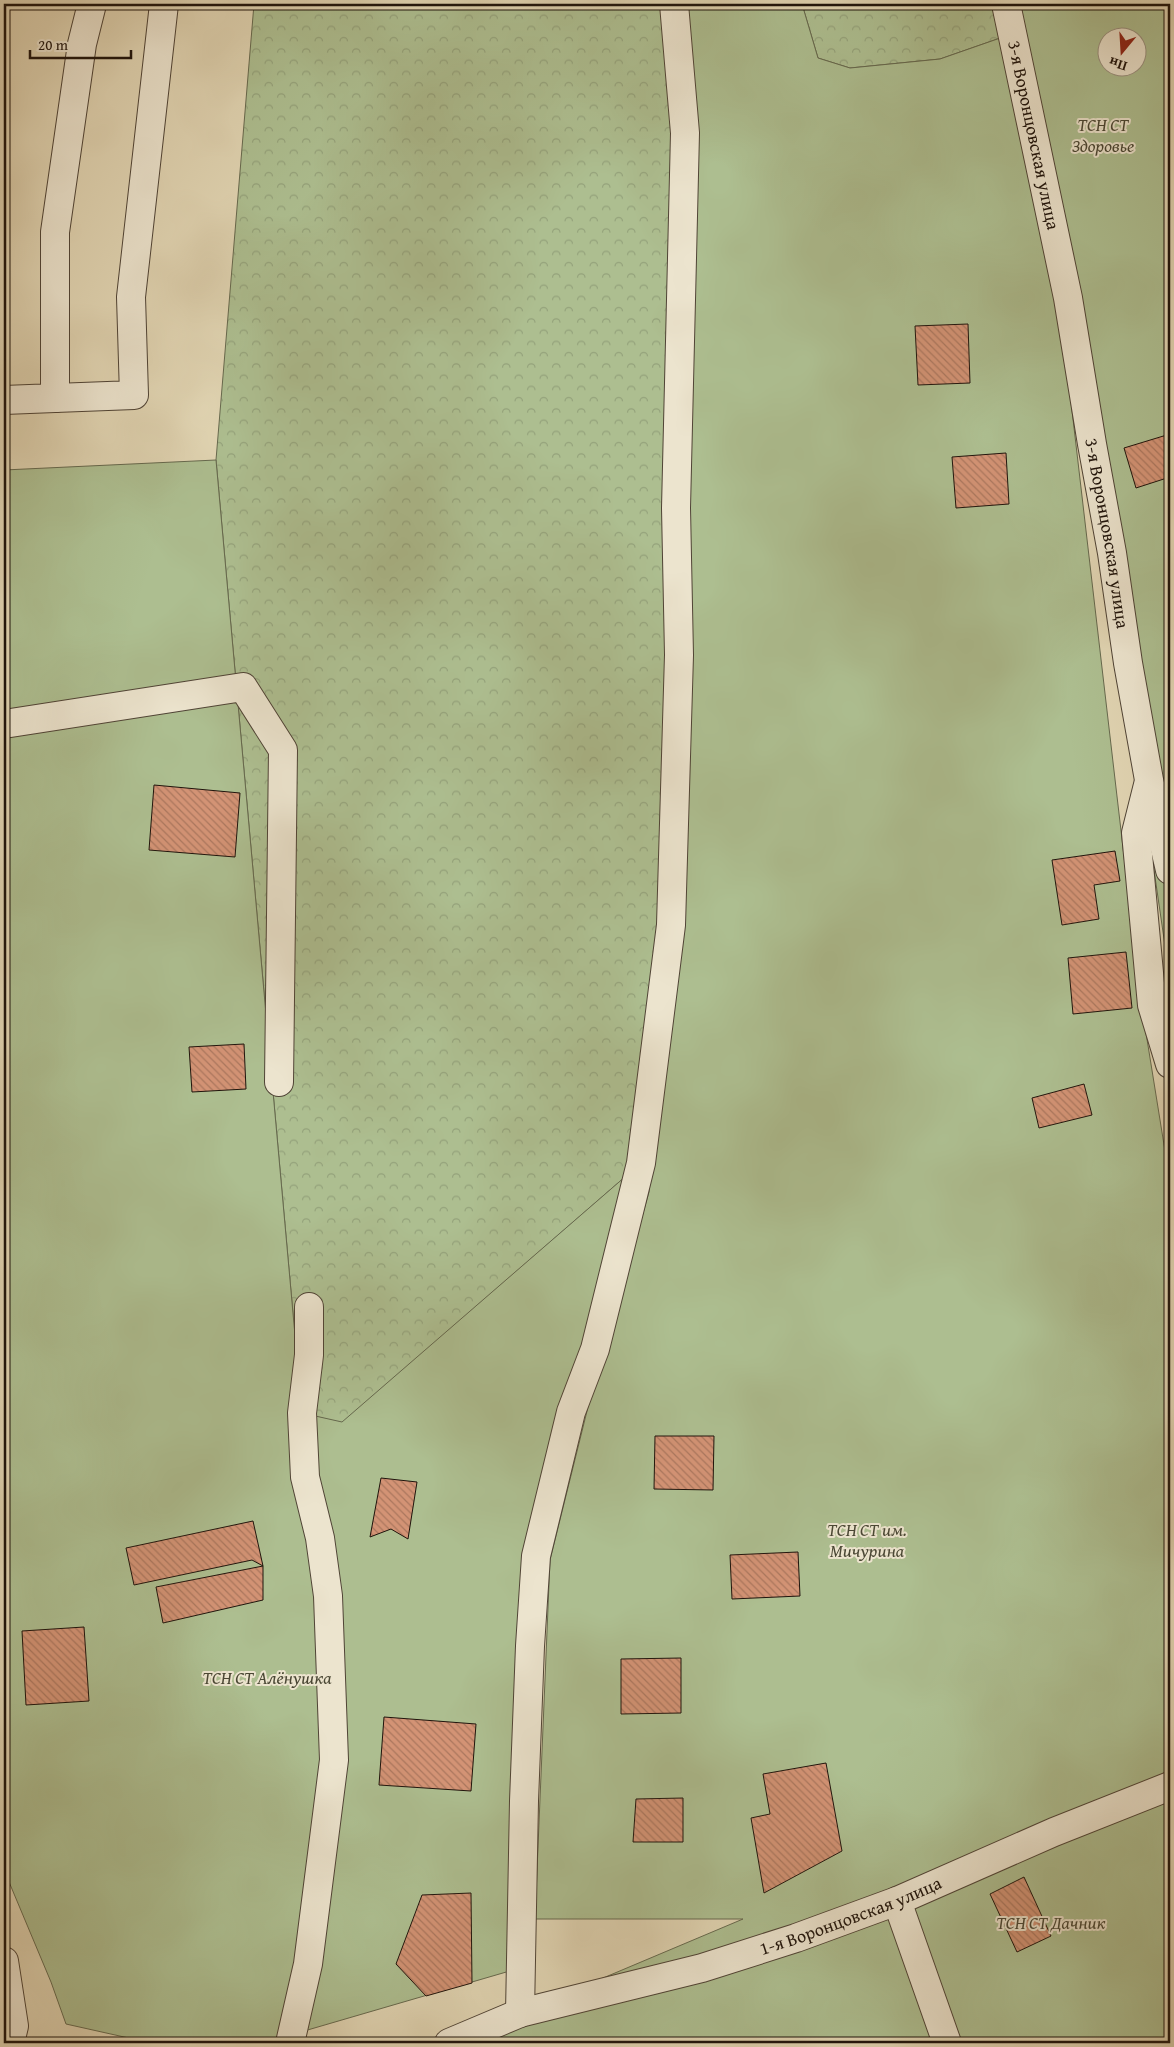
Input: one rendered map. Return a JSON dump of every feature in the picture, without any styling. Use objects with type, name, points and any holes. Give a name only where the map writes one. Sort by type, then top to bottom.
[{"type":"street","points":[[55,398],[55,232],[82,44],[92,4]]},
{"type":"street","points":[[4,400],[134,395],[131,297],[164,4]]},
{"type":"street","points":[[520,2013],[524,1801],[530,1646],[536,1556],[570,1412],[595,1349],[641,1163],[671,925],[679,655],[676,508],[684,133],[674,4]]},
{"type":"street","name":"3-я Воронцовская улица","points":[[1006,4],[1068,298],[1149,780],[1136,832],[1152,1005],[1170,1064]]},
{"type":"street","points":[[4,724],[243,687],[283,750],[279,1082]]},
{"type":"street","points":[[1149,780],[1170,870]]},
{"type":"street","points":[[290,2043],[308,1964],[334,1760],[328,1596],[320,1538],[305,1468],[302,1413],[309,1354],[309,1306]]},
{"type":"street","name":"1-я Воронцовская улица","points":[[450,2043],[520,2013],[702,1968],[796,1938],[897,1901],[1054,1832],[1170,1786]]},
{"type":"street","points":[[897,1901],[948,2043]]},
{"type":"street","points":[[4,1961],[14,2026],[10,2043]]},
{"type":"green space","points":[[254,4],[681,4],[679,655],[641,1163],[342,1423],[302,1413],[216,460]]},
{"type":"green space","name":"ТСН СТ им. Мичурина","points":[[681,4],[802,4],[818,58],[850,68],[940,59],[1006,36],[1059,299],[1141,1002],[1170,1182],[1170,2043],[449,2043],[743,1919],[535,1919],[550,1560],[588,1407],[649,1192],[671,925]]},
{"type":"green space","points":[[802,4],[1005,4],[1006,36],[940,59],[850,68],[818,58]]},
{"type":"green space","name":"ТСН СТ Здоровье","points":[[1006,4],[1170,4],[1170,980],[1092,444]]},
{"type":"green space","name":"ТСН СТ Алёнушка","points":[[216,460],[302,1413],[342,1422],[641,1163],[552,1490],[520,1968],[263,2043],[151,2043],[66,2024],[51,1982],[4,1870],[4,470]]},
{"type":"building","points":[[968,324],[970,383],[918,385],[915,326]]},
{"type":"building","points":[[1170,434],[1170,477],[1136,488],[1124,448]]},
{"type":"building","points":[[1006,453],[1009,504],[956,508],[952,457]]},
{"type":"building","points":[[154,785],[240,793],[235,857],[149,850]]},
{"type":"building","points":[[1115,851],[1120,881],[1094,885],[1099,919],[1062,925],[1052,860]]},
{"type":"building","points":[[1126,952],[1132,1008],[1073,1014],[1068,958]]},
{"type":"building","points":[[244,1044],[246,1089],[192,1092],[189,1047]]},
{"type":"building","points":[[1084,1084],[1092,1115],[1039,1128],[1032,1098]]},
{"type":"building","points":[[655,1436],[714,1436],[713,1490],[654,1489]]},
{"type":"building","points":[[381,1478],[417,1482],[408,1539],[391,1529],[370,1537]]},
{"type":"building","points":[[253,1521],[263,1566],[252,1560],[134,1585],[126,1548]]},
{"type":"building","points":[[798,1552],[800,1596],[732,1599],[730,1555]]},
{"type":"building","points":[[263,1566],[263,1600],[163,1623],[156,1587]]},
{"type":"building","points":[[84,1627],[89,1701],[26,1705],[22,1631]]},
{"type":"building","points":[[681,1658],[681,1713],[621,1714],[621,1659]]},
{"type":"building","points":[[384,1717],[476,1724],[471,1791],[379,1785]]},
{"type":"building","points":[[826,1763],[842,1851],[764,1893],[751,1818],[770,1814],[763,1774]]},
{"type":"building","points":[[683,1798],[683,1842],[633,1842],[636,1799]]},
{"type":"building","points":[[1024,1877],[1051,1936],[1017,1952],[990,1894]]},
{"type":"building","points":[[471,1893],[472,1983],[426,1996],[396,1964],[422,1895]]},
{"type":"park label","name":"ТСН СТ Дачник","points":[[1051,1923]]}]
